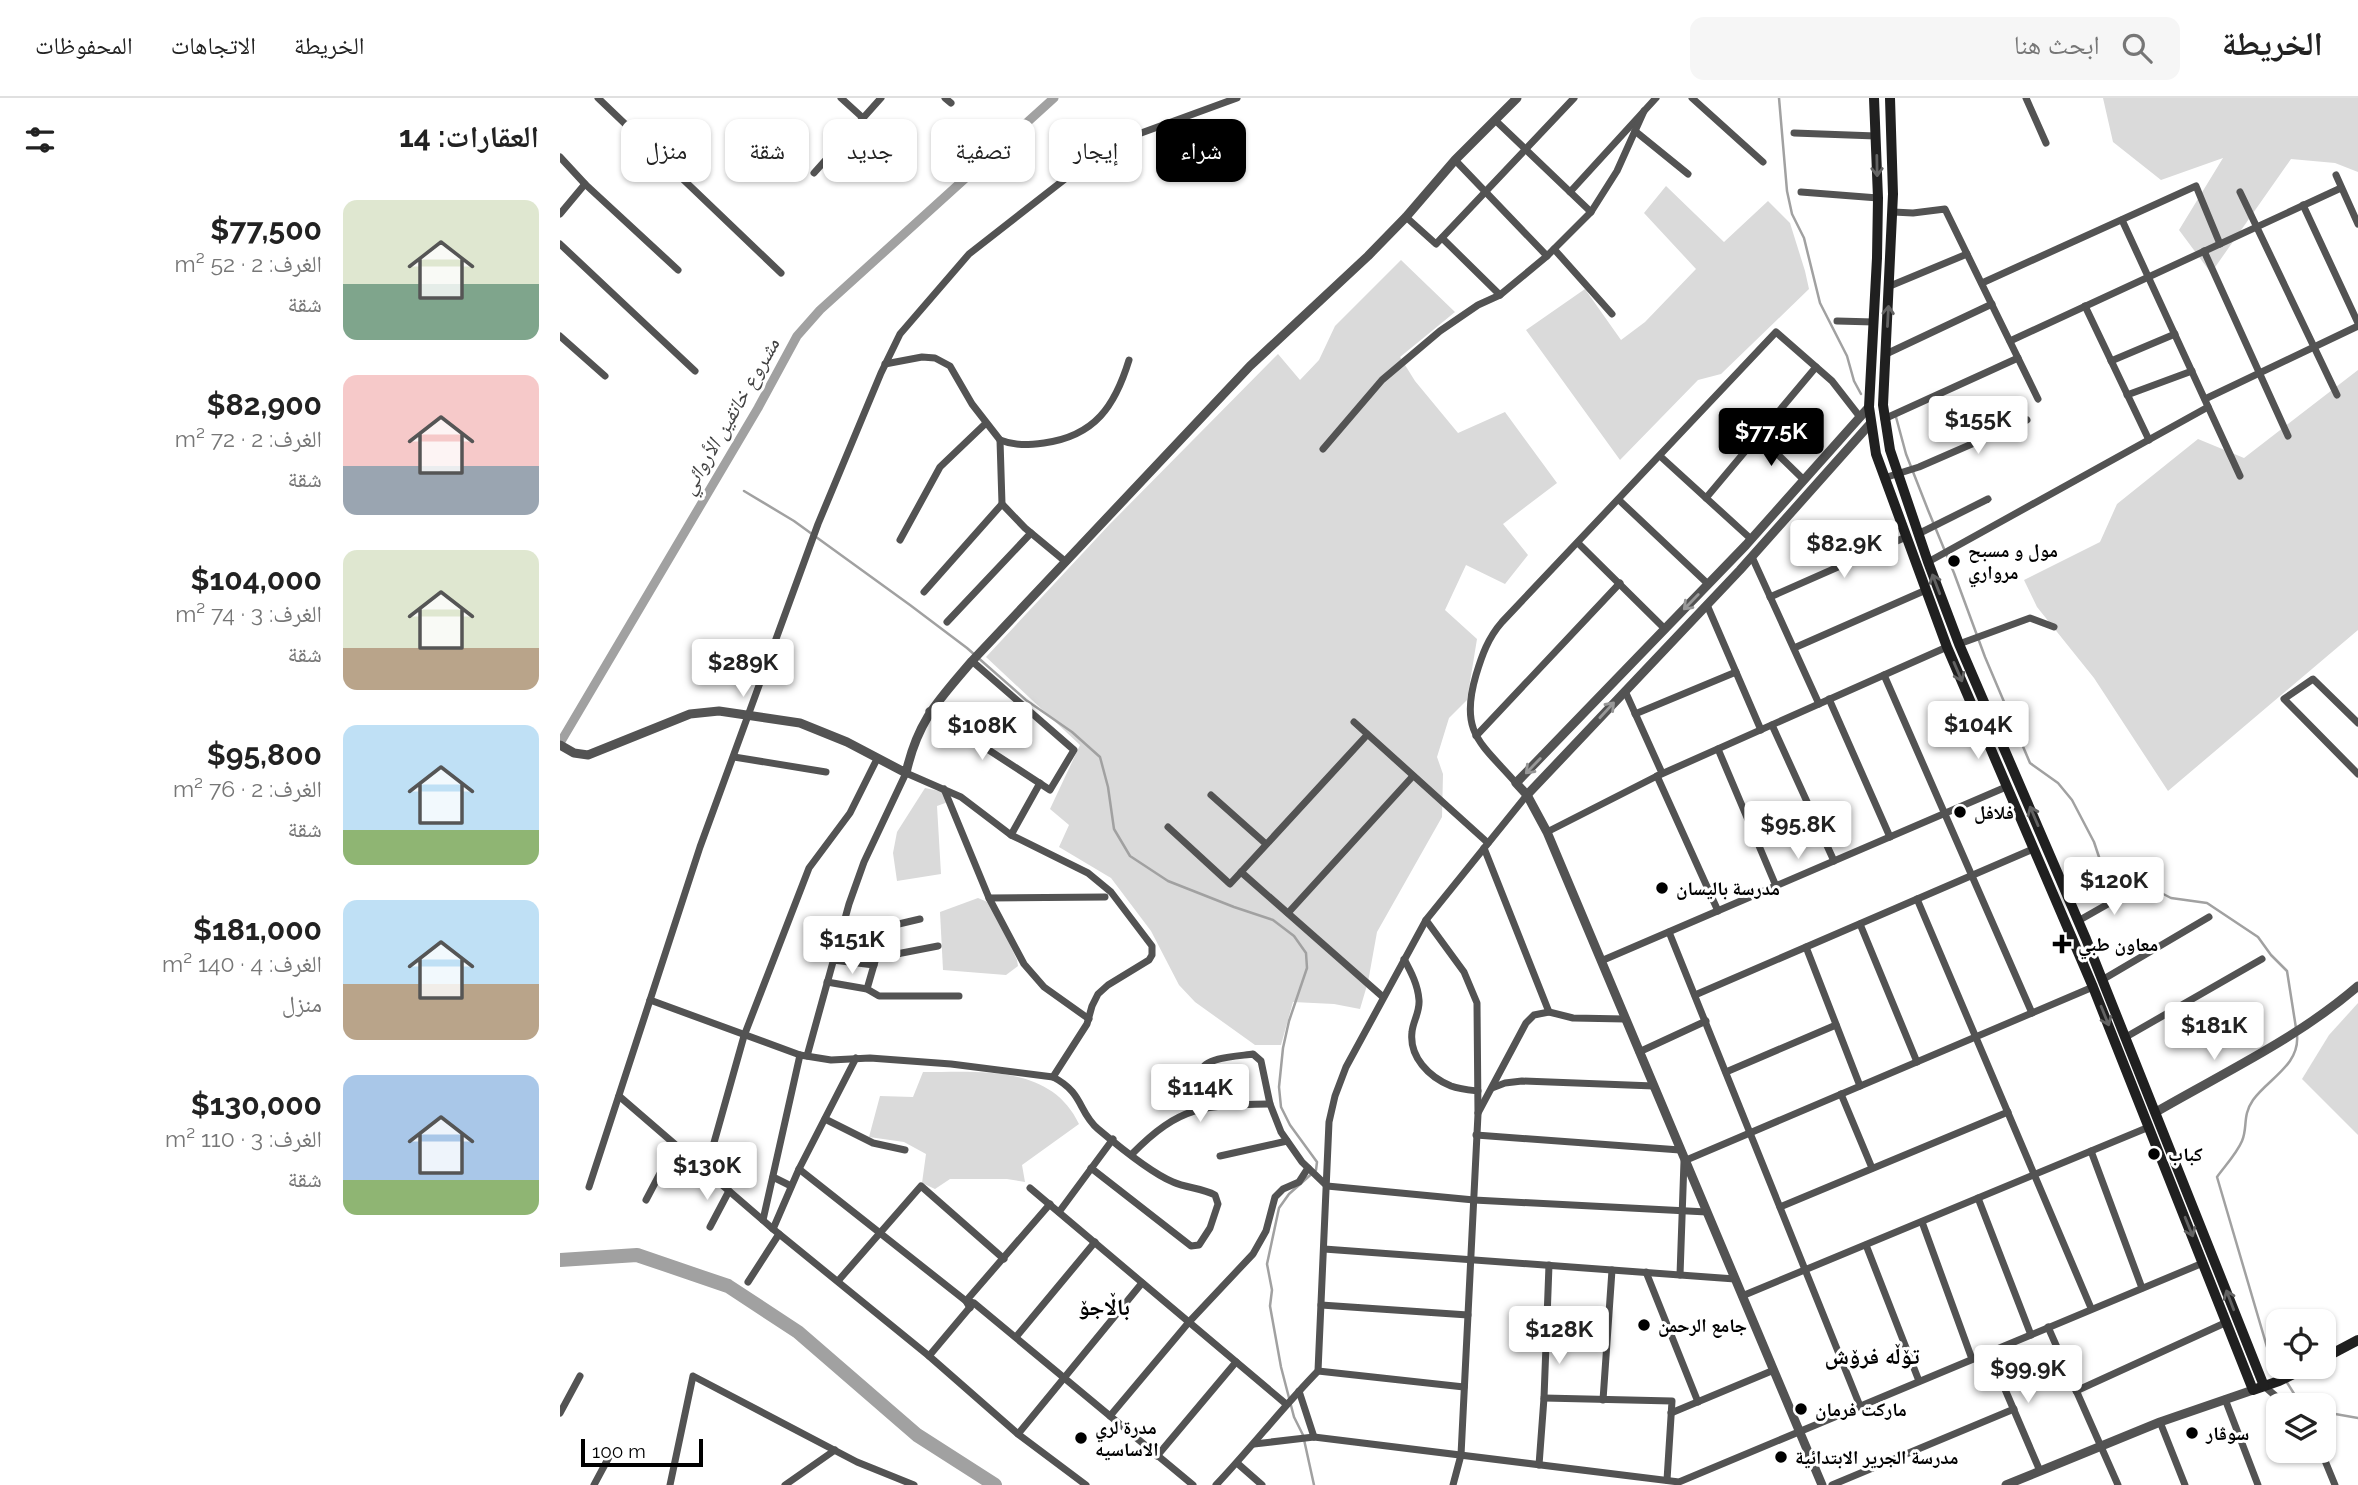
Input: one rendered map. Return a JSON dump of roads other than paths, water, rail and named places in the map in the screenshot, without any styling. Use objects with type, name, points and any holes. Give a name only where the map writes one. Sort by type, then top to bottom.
[{"type":"main road","points":[[1874,98],[1878,198],[1874,322],[1869,407],[1865,421],[1947,647],[2006,787],[2074,944],[2126,1037],[2156,1112],[2233,1327]]},
{"type":"main road","points":[[1890,98],[1893,212],[1884,419],[1923,531],[1928,562],[1964,642],[1983,699],[2086,939],[2098,984],[2149,1127],[2203,1262],[2258,1388],[2284,1379]]},
{"type":"main road","points":[[1877,212],[1893,212]]},
{"type":"main road","points":[[1972,705],[1983,699]]},
{"type":"main road","points":[[2074,944],[2086,939]]},
{"type":"main road","points":[[2336,1352],[2358,1340]]},
{"type":"street","points":[[598,98],[781,273]]},
{"type":"street","points":[[841,98],[863,118]]},
{"type":"street","points":[[814,173],[881,98]]},
{"type":"street","points":[[589,1187],[700,847],[818,524],[900,334],[969,254],[1097,154],[1122,140],[1237,98]]},
{"type":"street","points":[[763,1220],[803,1056],[839,938],[864,862],[906,772],[913,744],[929,711],[971,661],[1250,366],[1405,217],[1455,160],[1517,98]]},
{"type":"street","points":[[1405,217],[1436,244],[1574,98]]},
{"type":"street","points":[[1570,192],[1656,98]]},
{"type":"street","points":[[1692,98],[1763,162]]},
{"type":"street","points":[[2026,98],[2046,144]]},
{"type":"street","points":[[1323,449],[1382,380],[1440,331],[1500,295],[1547,256],[1591,212],[1617,171],[1644,111]]},
{"type":"street","points":[[1495,120],[1591,212]]},
{"type":"street","points":[[1635,131],[1688,174]]},
{"type":"street","points":[[1794,133],[1876,136]]},
{"type":"street","points":[[560,157],[585,184],[678,270]]},
{"type":"street","points":[[1455,160],[1547,256]]},
{"type":"street","points":[[2336,175],[2358,225]]},
{"type":"street","points":[[560,214],[585,184]]},
{"type":"street","points":[[1982,283],[2196,186],[2220,244]]},
{"type":"street","points":[[2010,341],[2341,188]]},
{"type":"street","points":[[1801,192],[1878,198]]},
{"type":"street","points":[[2240,192],[2337,395]]},
{"type":"street","points":[[1928,562],[2149,440],[2259,373],[2358,325],[2303,205]]},
{"type":"street","points":[[1893,212],[1913,213],[1945,209],[2038,399]]},
{"type":"street","points":[[2122,220],[2240,476]]},
{"type":"street","points":[[1442,238],[1500,295]]},
{"type":"street","points":[[560,244],[695,371]]},
{"type":"street","points":[[1554,249],[1612,314]]},
{"type":"street","points":[[2204,251],[2288,436]]},
{"type":"street","points":[[1889,286],[1967,254]]},
{"type":"street","points":[[1886,354],[1992,304]]},
{"type":"street","points":[[2085,306],[2149,440]]},
{"type":"street","points":[[1837,321],[1874,322]]},
{"type":"street","points":[[1822,1485],[1547,832],[1527,795],[1476,736],[1469,716],[1469,702],[1487,642],[1502,622],[1776,332],[1832,381],[1865,421]]},
{"type":"street","points":[[2111,361],[2175,334]]},
{"type":"street","points":[[560,335],[605,376]]},
{"type":"street","points":[[885,364],[922,357],[935,358],[950,366],[985,424],[1000,440],[1030,445],[1070,438],[1097,421],[1113,402],[1129,360]]},
{"type":"street","points":[[1884,419],[2018,358]]},
{"type":"street","points":[[1706,498],[1816,367]]},
{"type":"street","points":[[2127,395],[2192,371]]},
{"type":"street","points":[[1884,478],[1919,467],[2027,419]]},
{"type":"street","points":[[1516,783],[1751,539],[1804,480],[1865,421]]},
{"type":"street","points":[[1216,1485],[1318,1371],[1329,1122],[1335,1096],[1346,1067],[1426,920],[1527,795],[1740,570],[1865,421]]},
{"type":"street","points":[[900,540],[940,467],[985,424]]},
{"type":"street","points":[[1758,435],[1804,480]]},
{"type":"street","points":[[1000,440],[1002,504],[1066,562]]},
{"type":"street","points":[[1660,456],[1751,539]]},
{"type":"street","points":[[1793,493],[1801,500]]},
{"type":"street","points":[[1923,531],[1988,499]]},
{"type":"street","points":[[1619,500],[1708,584]]},
{"type":"street","points":[[924,592],[1002,504]]},
{"type":"street","points":[[947,622],[1031,533]]},
{"type":"street","points":[[1770,597],[1906,537]]},
{"type":"street","points":[[1578,543],[1665,629]]},
{"type":"street","points":[[1752,556],[1819,704]]},
{"type":"street","points":[[1730,561],[1740,570]]},
{"type":"street","points":[[1476,736],[1620,583]]},
{"type":"street","points":[[1794,648],[1926,590]]},
{"type":"street","points":[[1707,605],[1761,730]]},
{"type":"street","points":[[1964,642],[2030,618],[2054,627]]},
{"type":"street","points":[[1547,832],[1660,774],[1947,647]]},
{"type":"street","points":[[1643,652],[1653,661]]},
{"type":"street","points":[[929,711],[1050,790],[1074,750],[971,661]]},
{"type":"street","points":[[1635,714],[1736,672]]},
{"type":"street","points":[[1884,675],[2032,1013]]},
{"type":"street","points":[[2358,723],[2313,679],[2284,699],[2358,774]]},
{"type":"street","points":[[1625,691],[1718,911]]},
{"type":"street","points":[[1829,699],[1890,837]]},
{"type":"street","points":[[563,747],[582,755],[594,754],[702,711],[800,723],[847,742],[877,759],[944,789],[969,803],[1011,835],[1081,868],[1111,892],[1152,946],[1153,952],[1149,960],[1098,994],[1089,1019],[1053,1077]]},
{"type":"street","points":[[1354,722],[1486,846],[1549,1012]]},
{"type":"street","points":[[1772,725],[1834,861]]},
{"type":"street","points":[[1168,827],[1230,884],[1367,735]]},
{"type":"street","points":[[1718,749],[1776,886]]},
{"type":"street","points":[[734,757],[826,772]]},
{"type":"street","points":[[706,1171],[744,1036],[809,868],[850,813],[877,759]]},
{"type":"street","points":[[1289,913],[1413,776]]},
{"type":"street","points":[[1011,835],[1040,783]]},
{"type":"street","points":[[1601,961],[2006,787]]},
{"type":"street","points":[[944,789],[989,898],[1030,972],[1044,987],[1089,1019]]},
{"type":"street","points":[[1211,795],[1266,844]]},
{"type":"street","points":[[1695,995],[2033,849]]},
{"type":"street","points":[[1241,872],[1383,997]]},
{"type":"street","points":[[2078,921],[2136,888]]},
{"type":"street","points":[[989,898],[1105,897]]},
{"type":"street","points":[[1917,899],[2091,1308]]},
{"type":"street","points":[[1684,1161],[2098,984],[2209,917]]},
{"type":"street","points":[[839,938],[920,919]]},
{"type":"street","points":[[1426,920],[1464,972],[1477,1003],[1478,1114],[1474,1200],[1461,1455],[1453,1485]]},
{"type":"street","points":[[1860,924],[1917,1062]]},
{"type":"street","points":[[1670,932],[1860,1406]]},
{"type":"street","points":[[867,989],[876,958],[938,946]]},
{"type":"street","points":[[1806,947],[1860,1086]]},
{"type":"street","points":[[1404,959],[1415,981],[1419,1001],[1412,1030],[1413,1049],[1420,1063],[1429,1073],[1451,1086],[1478,1091]]},
{"type":"street","points":[[2126,1037],[2262,959]]},
{"type":"street","points":[[833,960],[874,965]]},
{"type":"street","points":[[827,982],[867,989],[879,996],[959,996]]},
{"type":"street","points":[[2156,1112],[2302,1030],[2358,986]]},
{"type":"street","points":[[650,1000],[803,1056],[831,1060],[856,1058],[951,1064],[1053,1077],[1072,1090],[1094,1125],[1132,1154],[1171,1181],[1212,1193],[1217,1197],[1218,1204],[1213,1221],[1199,1244],[1191,1246],[1091,1168]]},
{"type":"street","points":[[1478,1114],[1526,1023],[1534,1015],[1549,1012],[1573,1018],[1625,1018]]},
{"type":"street","points":[[1639,1052],[1706,1021]]},
{"type":"street","points":[[1726,1072],[1836,1024]]},
{"type":"street","points":[[1202,1109],[1201,1071],[1204,1065],[1209,1061],[1258,1056],[1270,1104],[1287,1141],[1308,1168],[1327,1186],[1474,1200],[1707,1212]]},
{"type":"street","points":[[748,1282],[776,1231],[799,1169],[856,1058]]},
{"type":"street","points":[[1492,1088],[1522,1081],[1654,1086]]},
{"type":"street","points":[[1841,1094],[1872,1168]]},
{"type":"street","points":[[619,1096],[1018,1434],[1086,1485]]},
{"type":"street","points":[[1132,1154],[1167,1123],[1186,1113],[1223,1106],[1270,1104]]},
{"type":"street","points":[[1780,1207],[2008,1112]]},
{"type":"street","points":[[825,1119],[873,1143],[905,1150]]},
{"type":"street","points":[[1742,1296],[2149,1127]]},
{"type":"street","points":[[1476,1135],[1680,1150]]},
{"type":"street","points":[[1059,1212],[1113,1139]]},
{"type":"street","points":[[1220,1156],[1287,1141]]},
{"type":"street","points":[[646,1200],[675,1145]]},
{"type":"street","points":[[2091,1151],[2142,1288]]},
{"type":"street","points":[[1680,1275],[1684,1161]]},
{"type":"street","points":[[1110,1416],[1189,1322],[1253,1254],[1266,1231],[1275,1197],[1283,1189],[1299,1182],[1308,1168]]},
{"type":"street","points":[[799,1169],[1016,1337],[1193,1485]]},
{"type":"street","points":[[773,1177],[791,1186]]},
{"type":"street","points":[[838,1280],[921,1186],[1004,1259]]},
{"type":"street","points":[[1030,1188],[1286,1404]]},
{"type":"street","points":[[710,1227],[729,1191]]},
{"type":"street","points":[[1978,1198],[2031,1335]]},
{"type":"street","points":[[929,1356],[1050,1204]]},
{"type":"street","points":[[1922,1222],[1972,1359]]},
{"type":"street","points":[[1016,1337],[1095,1242]]},
{"type":"street","points":[[1866,1245],[1919,1381]]},
{"type":"street","points":[[1324,1249],[1735,1279]]},
{"type":"street","points":[[1254,1444],[1314,1437],[1622,1475],[1646,1481],[1679,1482],[2203,1262]]},
{"type":"street","points":[[1539,1465],[1549,1265]]},
{"type":"street","points":[[1603,1399],[1612,1270]]},
{"type":"street","points":[[1647,1272],[1698,1402]]},
{"type":"street","points":[[1018,1434],[1142,1283]]},
{"type":"street","points":[[1321,1305],[1468,1315]]},
{"type":"street","points":[[2048,1327],[2118,1485]]},
{"type":"street","points":[[2076,1391],[2233,1327]]},
{"type":"street","points":[[1989,1352],[2040,1471]]},
{"type":"street","points":[[1157,1456],[1236,1362]]},
{"type":"street","points":[[1671,1413],[1773,1370]]},
{"type":"street","points":[[1318,1371],[1464,1387]]},
{"type":"street","points":[[560,1413],[580,1376]]},
{"type":"street","points":[[670,1485],[693,1376],[835,1450],[914,1485]]},
{"type":"street","points":[[2006,1485],[2160,1422],[2225,1399],[2258,1388],[2266,1393]]},
{"type":"street","points":[[1299,1391],[1314,1437]]},
{"type":"street","points":[[1544,1398],[1672,1401],[1667,1480]]},
{"type":"street","points":[[2225,1399],[2258,1485]]},
{"type":"street","points":[[1832,1485],[2014,1409]]},
{"type":"street","points":[[2160,1422],[2185,1485]]},
{"type":"street","points":[[785,1485],[835,1450]]},
{"type":"street","points":[[594,1485],[609,1457]]},
{"type":"street","points":[[1237,1463],[1262,1485]]},
{"type":"street","points":[[2326,1463],[2335,1485]]},
{"type":"street","points":[[1622,1475],[1622,1485]]},
{"type":"waterway","name":"مشروع خانقين الأروائي","points":[[560,743],[758,408],[797,336],[820,310],[1054,98]]},
{"type":"waterway","points":[[1779,98],[1787,191],[1792,214],[1804,238],[1820,303],[1847,356],[1861,394]]},
{"type":"waterway","points":[[1896,417],[1906,454],[1985,657],[2030,763],[2058,783],[2072,800],[2094,842],[2103,869],[2111,877],[2142,883],[2171,898],[2207,903],[2258,937],[2287,971],[2296,1028]]},
{"type":"waterway","points":[[744,491],[794,521],[910,605],[1100,757],[1108,787],[1114,829],[1130,856],[1168,881],[1273,920],[1294,936],[1306,953],[1307,968],[1289,1021],[1279,1087],[1281,1107],[1290,1125],[1317,1162],[1316,1170],[1289,1194],[1279,1208],[1267,1264],[1272,1290],[1270,1306],[1281,1367],[1294,1417],[1303,1435],[1314,1485]]},
{"type":"waterway","points":[[2266,1344],[2217,1177],[2242,1141],[2247,1111],[2253,1100],[2294,1055],[2297,1035]]},
{"type":"waterway","points":[[560,1260],[637,1255],[728,1286],[798,1332],[917,1435],[995,1485]]},
{"type":"waterway","points":[[2286,1381],[2294,1393]]},
{"type":"waterway","points":[[2336,1414],[2358,1418]]},
{"type":"place","name":"مول و مسبح مرواري","points":[[1954,561]]},
{"type":"place","name":"فلافل","points":[[1960,812]]},
{"type":"place","name":"مدرسة بالیسان","points":[[1662,888]]},
{"type":"place","name":"معاون طبي","points":[[2062,944]]},
{"type":"place","name":"كباب","points":[[2154,1154]]},
{"type":"place","name":"جامع الرحمن","points":[[1644,1325]]},
{"type":"place","name":"مارکت فرمان","points":[[1801,1409]]},
{"type":"place","name":"سوڤار","points":[[2192,1433]]},
{"type":"place","name":"مدرة لري الاساسیه","points":[[1081,1438]]},
{"type":"place","name":"مدرسة الجرير الابتدائية","points":[[1781,1457]]},
{"type":"district","name":"باڵاجۆ","points":[[1104,1307]]},
{"type":"district","name":"تۆڵە فرۆش","points":[[1872,1356]]}]
